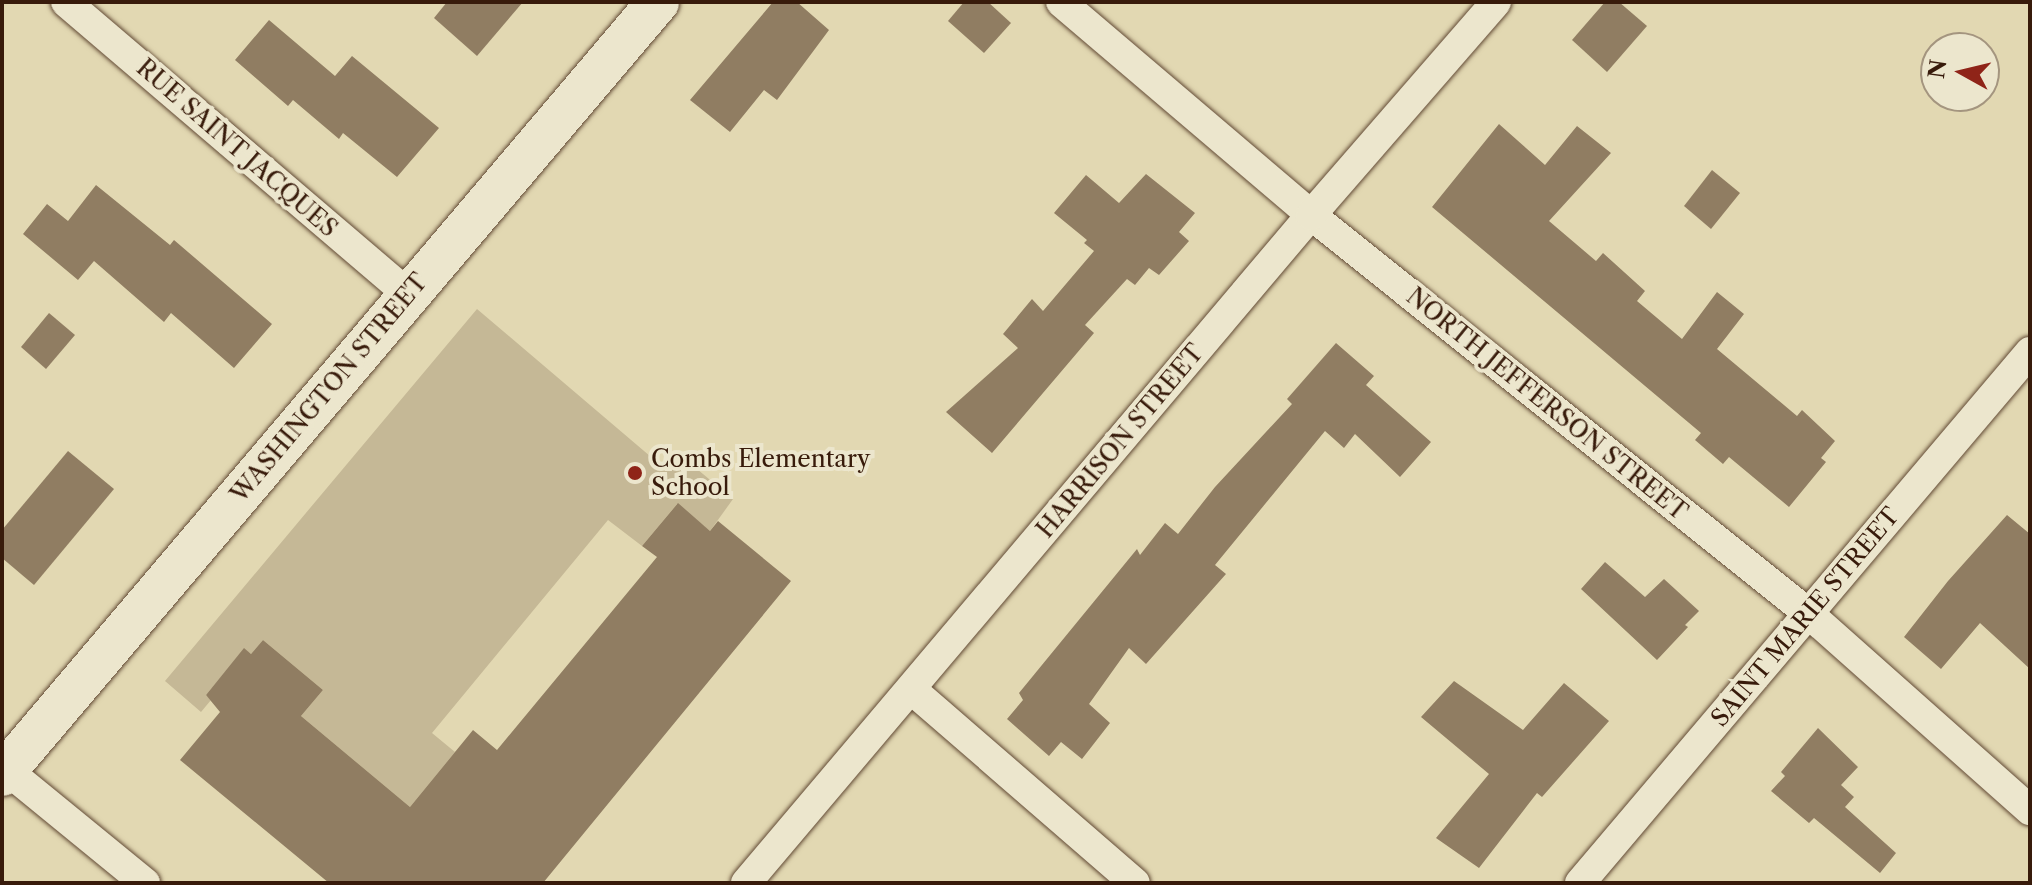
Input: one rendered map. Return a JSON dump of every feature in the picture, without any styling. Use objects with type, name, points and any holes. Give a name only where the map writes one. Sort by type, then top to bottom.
[{"type":"main road","name":"WASHINGTON STREET","points":[[4,770],[658,2]]},
{"type":"street","name":"RUE SAINT JACQUES","points":[[66,2],[408,294]]},
{"type":"street","name":"NORTH JEFFERSON STREET","points":[[1061,2],[1311,215],[1808,613],[2030,810]]},
{"type":"street","name":"HARRISON STREET","points":[[746,883],[1311,215],[1496,2]]},
{"type":"street","name":"SAINT MARIE STREET","points":[[1580,883],[2030,352]]},
{"type":"street","points":[[911,689],[1135,883]]},
{"type":"street","points":[[4,770],[145,883]]},
{"type":"shaded area","points":[[477,309],[664,468],[691,464],[733,499],[710,531],[677,504],[642,546],[608,520],[432,733],[455,752],[410,807],[301,716],[323,690],[263,640],[251,654],[244,649],[206,695],[211,700],[201,712],[165,681]]},
{"type":"building","points":[[447,2],[523,2],[477,56],[434,18]]},
{"type":"building","points":[[773,2],[797,2],[829,30],[777,100],[764,90],[730,132],[690,100]]},
{"type":"building","points":[[964,2],[988,2],[1011,23],[984,53],[948,21]]},
{"type":"building","points":[[1605,2],[1619,2],[1647,26],[1607,72],[1572,40]]},
{"type":"building","points":[[269,20],[335,76],[352,56],[439,128],[397,177],[343,133],[339,139],[293,100],[288,106],[235,60]]},
{"type":"building","points":[[1499,124],[1545,165],[1577,126],[1611,153],[1549,221],[1596,261],[1603,253],[1645,291],[1637,301],[1682,339],[1717,292],[1744,314],[1717,349],[1797,416],[1802,410],[1835,441],[1821,458],[1826,462],[1789,507],[1729,457],[1723,464],[1695,440],[1701,433],[1432,207]]},
{"type":"building","points":[[1712,170],[1740,193],[1711,229],[1684,206]]},
{"type":"building","points":[[1146,174],[1195,213],[1179,232],[1189,241],[1159,275],[1149,268],[1135,285],[1127,279],[1085,325],[1094,333],[992,453],[946,412],[1018,348],[1003,334],[1032,299],[1043,311],[1094,251],[1084,243],[1087,240],[1054,213],[1086,175],[1119,203]]},
{"type":"building","points":[[96,185],[170,245],[174,240],[272,324],[234,368],[171,313],[164,322],[94,261],[78,280],[23,234],[47,204],[68,221]]},
{"type":"building","points":[[49,313],[75,335],[46,369],[21,347]]},
{"type":"building","points":[[1336,343],[1374,376],[1366,385],[1431,442],[1400,477],[1355,434],[1344,448],[1325,431],[1215,565],[1226,574],[1146,664],[1129,648],[1089,704],[1110,723],[1082,759],[1061,742],[1049,756],[1007,719],[1023,700],[1019,693],[1137,549],[1140,555],[1165,523],[1178,534],[1215,487],[1292,404],[1287,399]]},
{"type":"building","points":[[68,451],[114,489],[34,585],[2,558],[2,530]]},
{"type":"building","points":[[678,503],[710,531],[718,521],[791,581],[543,883],[329,883],[180,760],[220,712],[206,695],[244,648],[251,654],[263,640],[323,690],[301,716],[410,807],[473,730],[497,750],[657,557],[642,546]]},
{"type":"building","points":[[2007,515],[2030,534],[2030,669],[1980,623],[1941,669],[1904,637],[1948,581]]},
{"type":"building","points":[[1605,562],[1645,597],[1664,579],[1699,611],[1657,660],[1581,589]]},
{"type":"building","points":[[1454,681],[1523,730],[1564,683],[1609,721],[1542,797],[1537,793],[1479,868],[1436,838],[1489,774],[1421,717]]},
{"type":"building","points":[[1818,728],[1858,767],[1841,785],[1854,797],[1845,807],[1896,853],[1880,873],[1814,818],[1809,823],[1771,791],[1785,776],[1781,772]]},
{"type":"place","name":"Combs Elementary School","points":[[635,473]]}]
